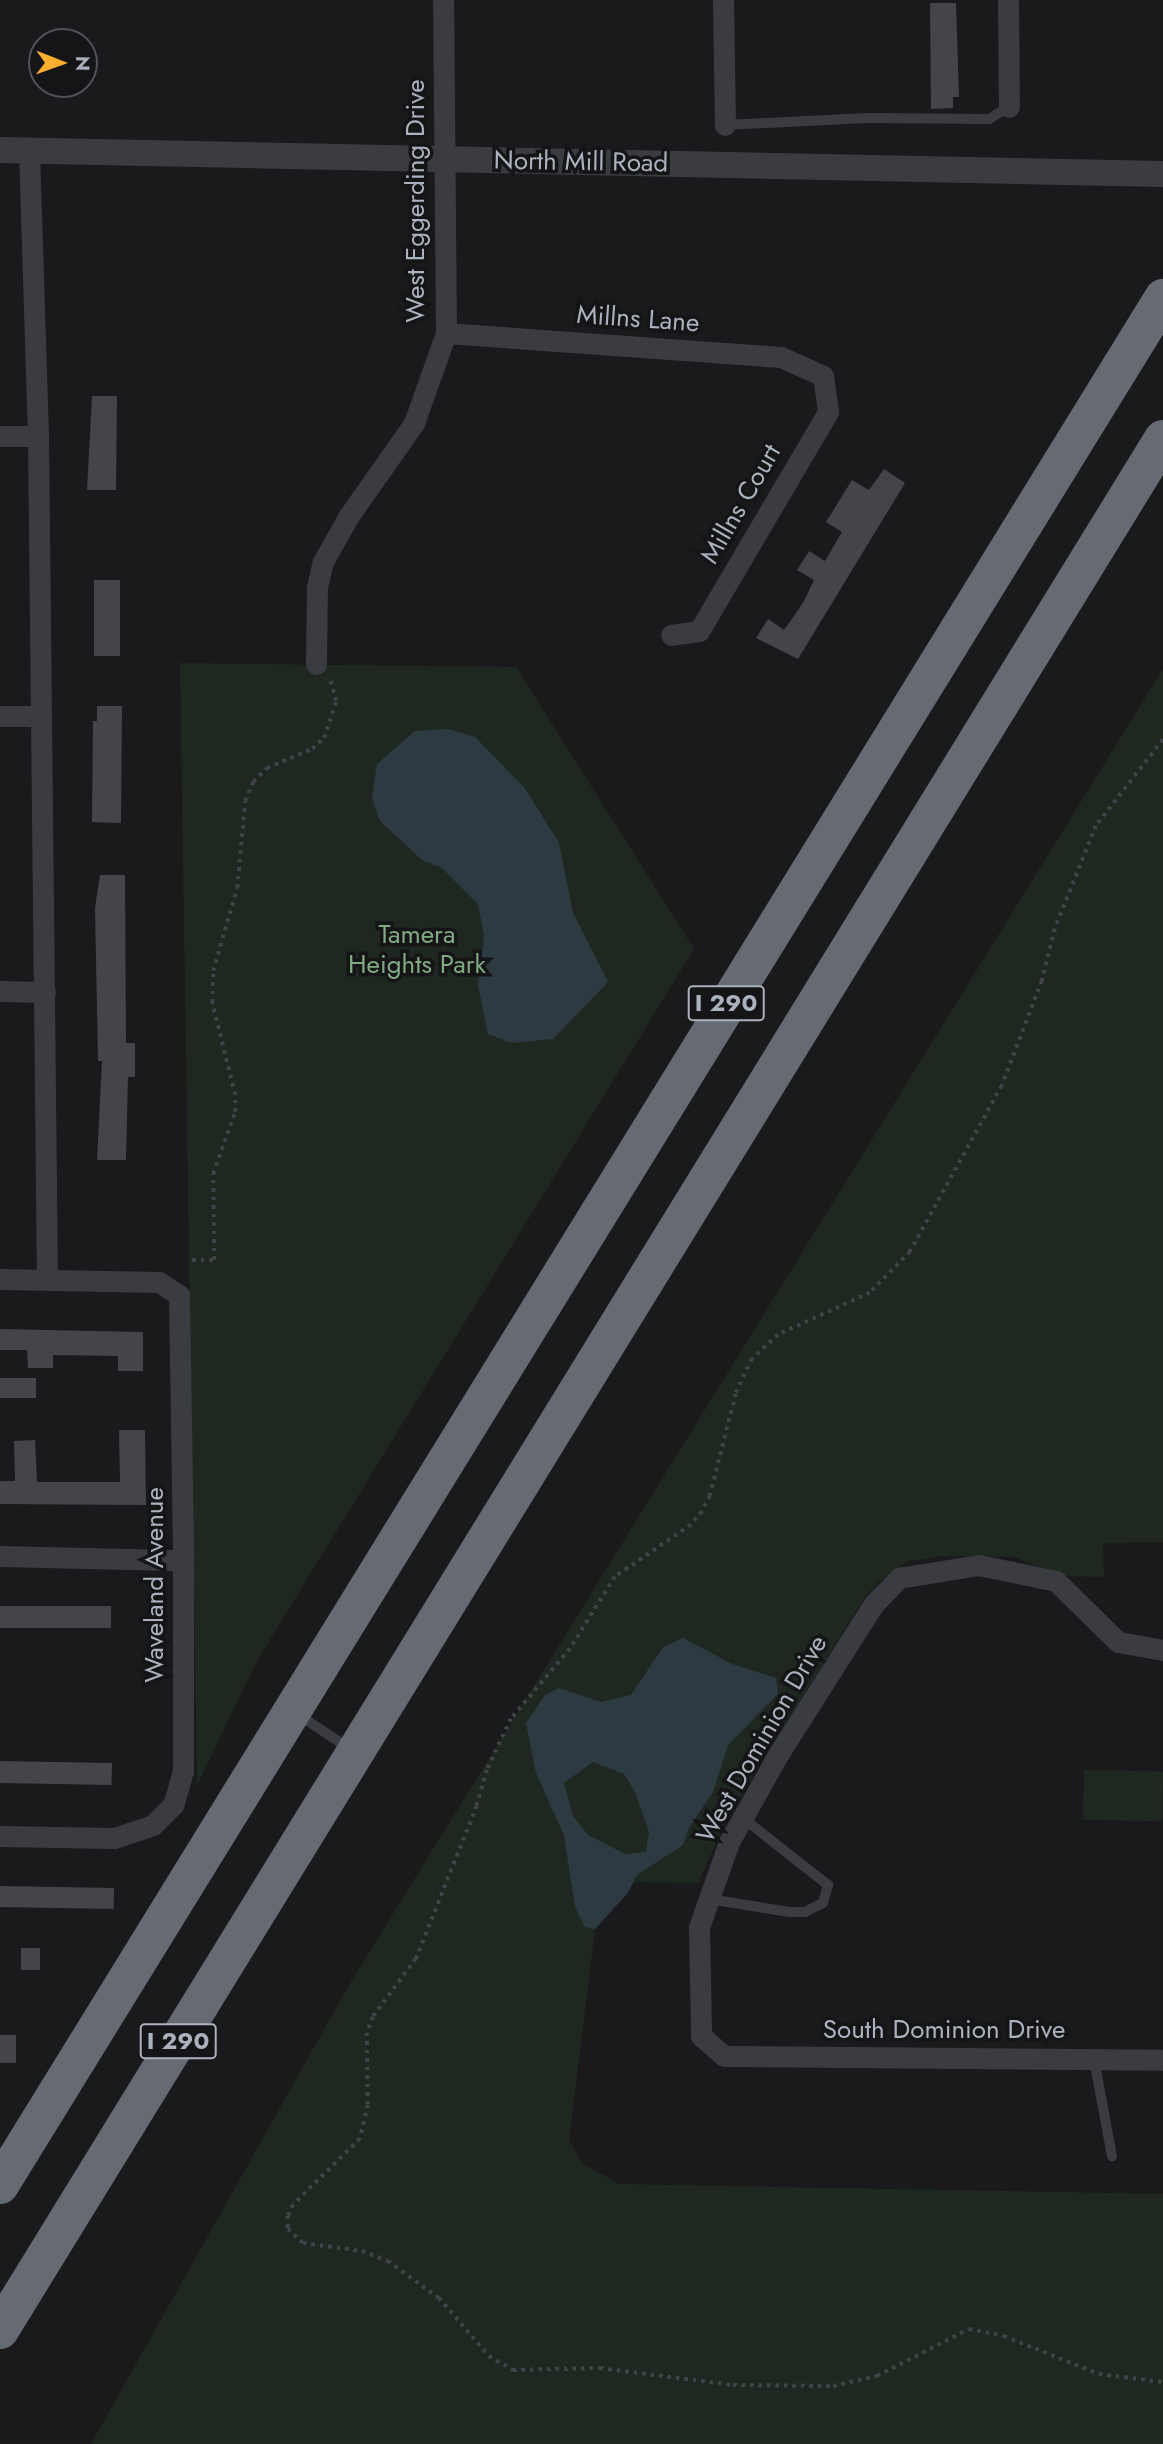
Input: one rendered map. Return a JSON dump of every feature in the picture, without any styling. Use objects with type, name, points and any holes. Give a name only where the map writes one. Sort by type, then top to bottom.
[{"type":"highway","name":"I 290","points":[[0,2185],[1163,298]]},
{"type":"highway","name":"I 290","points":[[0,2330],[1163,439]]},
{"type":"street","name":"West Eggerding Drive","points":[[316,664],[317,587],[323,562],[348,517],[414,423],[446,332],[443,0]]},
{"type":"street","points":[[723,0],[724,125]]},
{"type":"street","points":[[1008,0],[1009,107]]},
{"type":"street","name":"North Mill Road","points":[[0,150],[1163,174]]},
{"type":"street","points":[[0,1279],[47,1279],[38,436],[29,151]]},
{"type":"street","name":"Millns Lane","points":[[446,332],[781,357],[823,376]]},
{"type":"street","name":"Millns Court","points":[[671,635],[699,631],[828,412],[823,376]]},
{"type":"street","points":[[0,436],[38,436]]},
{"type":"street","points":[[0,716],[41,716]]},
{"type":"street","points":[[0,991],[46,992]]},
{"type":"street","name":"Waveland Avenue","points":[[0,1836],[114,1838],[153,1825],[173,1805],[183,1771],[179,1295],[159,1282],[47,1279]]},
{"type":"street","points":[[0,1556],[183,1560]]},
{"type":"street","name":"West Dominion Drive","points":[[724,2056],[701,2036],[699,1927],[729,1842],[873,1605],[899,1578],[979,1565],[1056,1581],[1118,1642],[1163,1650]]},
{"type":"street","name":"South Dominion Drive","points":[[724,2056],[1163,2060]]},
{"type":"lane","points":[[724,125],[867,118],[989,119],[1009,107]]},
{"type":"lane","points":[[291,1710],[355,1752]]},
{"type":"lane","points":[[709,1899],[789,1912],[805,1912],[823,1903],[828,1885],[743,1818]]},
{"type":"lane","points":[[1094,2059],[1112,2156]]},
{"type":"path","points":[[192,1260],[214,1260],[213,1174],[235,1112],[235,1095],[212,1003],[213,971],[237,888],[244,801],[253,782],[267,768],[312,749],[324,738],[335,701],[331,679],[316,664]]},
{"type":"path","points":[[1163,740],[1096,826],[1055,929],[1042,981],[1002,1086],[910,1252],[870,1293],[778,1335],[752,1359],[736,1394],[710,1496],[702,1512],[691,1525],[615,1577],[570,1649],[511,1719],[486,1770],[477,1806],[416,1959],[373,2017],[367,2032],[368,2105],[359,2139],[293,2205],[288,2216],[288,2229],[303,2243],[362,2251],[388,2261],[439,2298],[489,2356],[513,2370],[600,2368],[733,2385],[833,2386],[877,2376],[969,2329],[1004,2336],[1099,2374],[1163,2382]]},
{"type":"green space","name":"Tamera Heights Park","points":[[180,663],[516,667],[694,949],[258,1659],[197,1785]]},
{"type":"green space","points":[[1163,669],[1163,1542],[1103,1543],[1104,1577],[1063,1576],[1014,1557],[944,1556],[908,1561],[879,1582],[864,1598],[728,1817],[698,1883],[634,1882],[595,1929],[569,2140],[582,2163],[619,2184],[1163,2194],[1163,2444],[91,2444],[349,1985]]},
{"type":"green space","points":[[1084,1770],[1163,1771],[1162,1821],[1083,1820]]},
{"type":"shaded area","points":[[448,729],[475,737],[524,787],[559,843],[573,913],[608,982],[553,1039],[511,1043],[488,1034],[478,985],[484,936],[478,904],[442,868],[422,860],[380,821],[372,798],[377,764],[415,731]]},
{"type":"shaded area","points":[[683,1638],[732,1664],[776,1678],[778,1694],[728,1745],[713,1792],[689,1828],[683,1845],[637,1875],[627,1894],[595,1929],[585,1927],[575,1907],[564,1835],[536,1773],[526,1723],[545,1695],[559,1688],[601,1702],[631,1695],[663,1647]],"holes":[[[593,1762],[624,1774],[635,1792],[649,1832],[646,1852],[625,1854],[588,1835],[573,1816],[564,1783]]]},
{"type":"building","points":[[930,3],[956,3],[959,97],[953,97],[953,108],[931,109]]},
{"type":"building","points":[[92,396],[117,396],[116,490],[87,490]]},
{"type":"building","points":[[884,469],[905,483],[798,659],[756,638],[768,619],[784,630],[803,603],[814,580],[797,570],[809,551],[825,561],[842,532],[826,522],[852,480],[869,490]]},
{"type":"building","points":[[94,580],[120,580],[120,656],[94,656]]},
{"type":"building","points":[[97,706],[122,706],[121,823],[92,822],[93,721],[97,721]]},
{"type":"building","points":[[100,875],[125,875],[126,1043],[135,1043],[135,1077],[128,1077],[126,1160],[97,1160],[102,1061],[98,1061],[95,908]]},
{"type":"building","points":[[0,1329],[143,1332],[143,1371],[118,1371],[118,1356],[53,1355],[53,1368],[28,1368],[27,1350],[0,1350]]},
{"type":"building","points":[[0,1378],[36,1378],[36,1398],[0,1398]]},
{"type":"building","points":[[119,1430],[145,1430],[146,1505],[0,1504],[0,1481],[15,1481],[14,1441],[35,1440],[37,1482],[120,1482]]},
{"type":"building","points":[[0,1606],[111,1606],[111,1628],[0,1628]]},
{"type":"building","points":[[0,1761],[112,1763],[112,1785],[0,1783]]},
{"type":"building","points":[[0,1886],[114,1888],[114,1909],[0,1907]]},
{"type":"building","points":[[21,1948],[40,1948],[40,1970],[21,1970]]},
{"type":"building","points":[[0,2035],[16,2035],[16,2063],[0,2063]]}]
